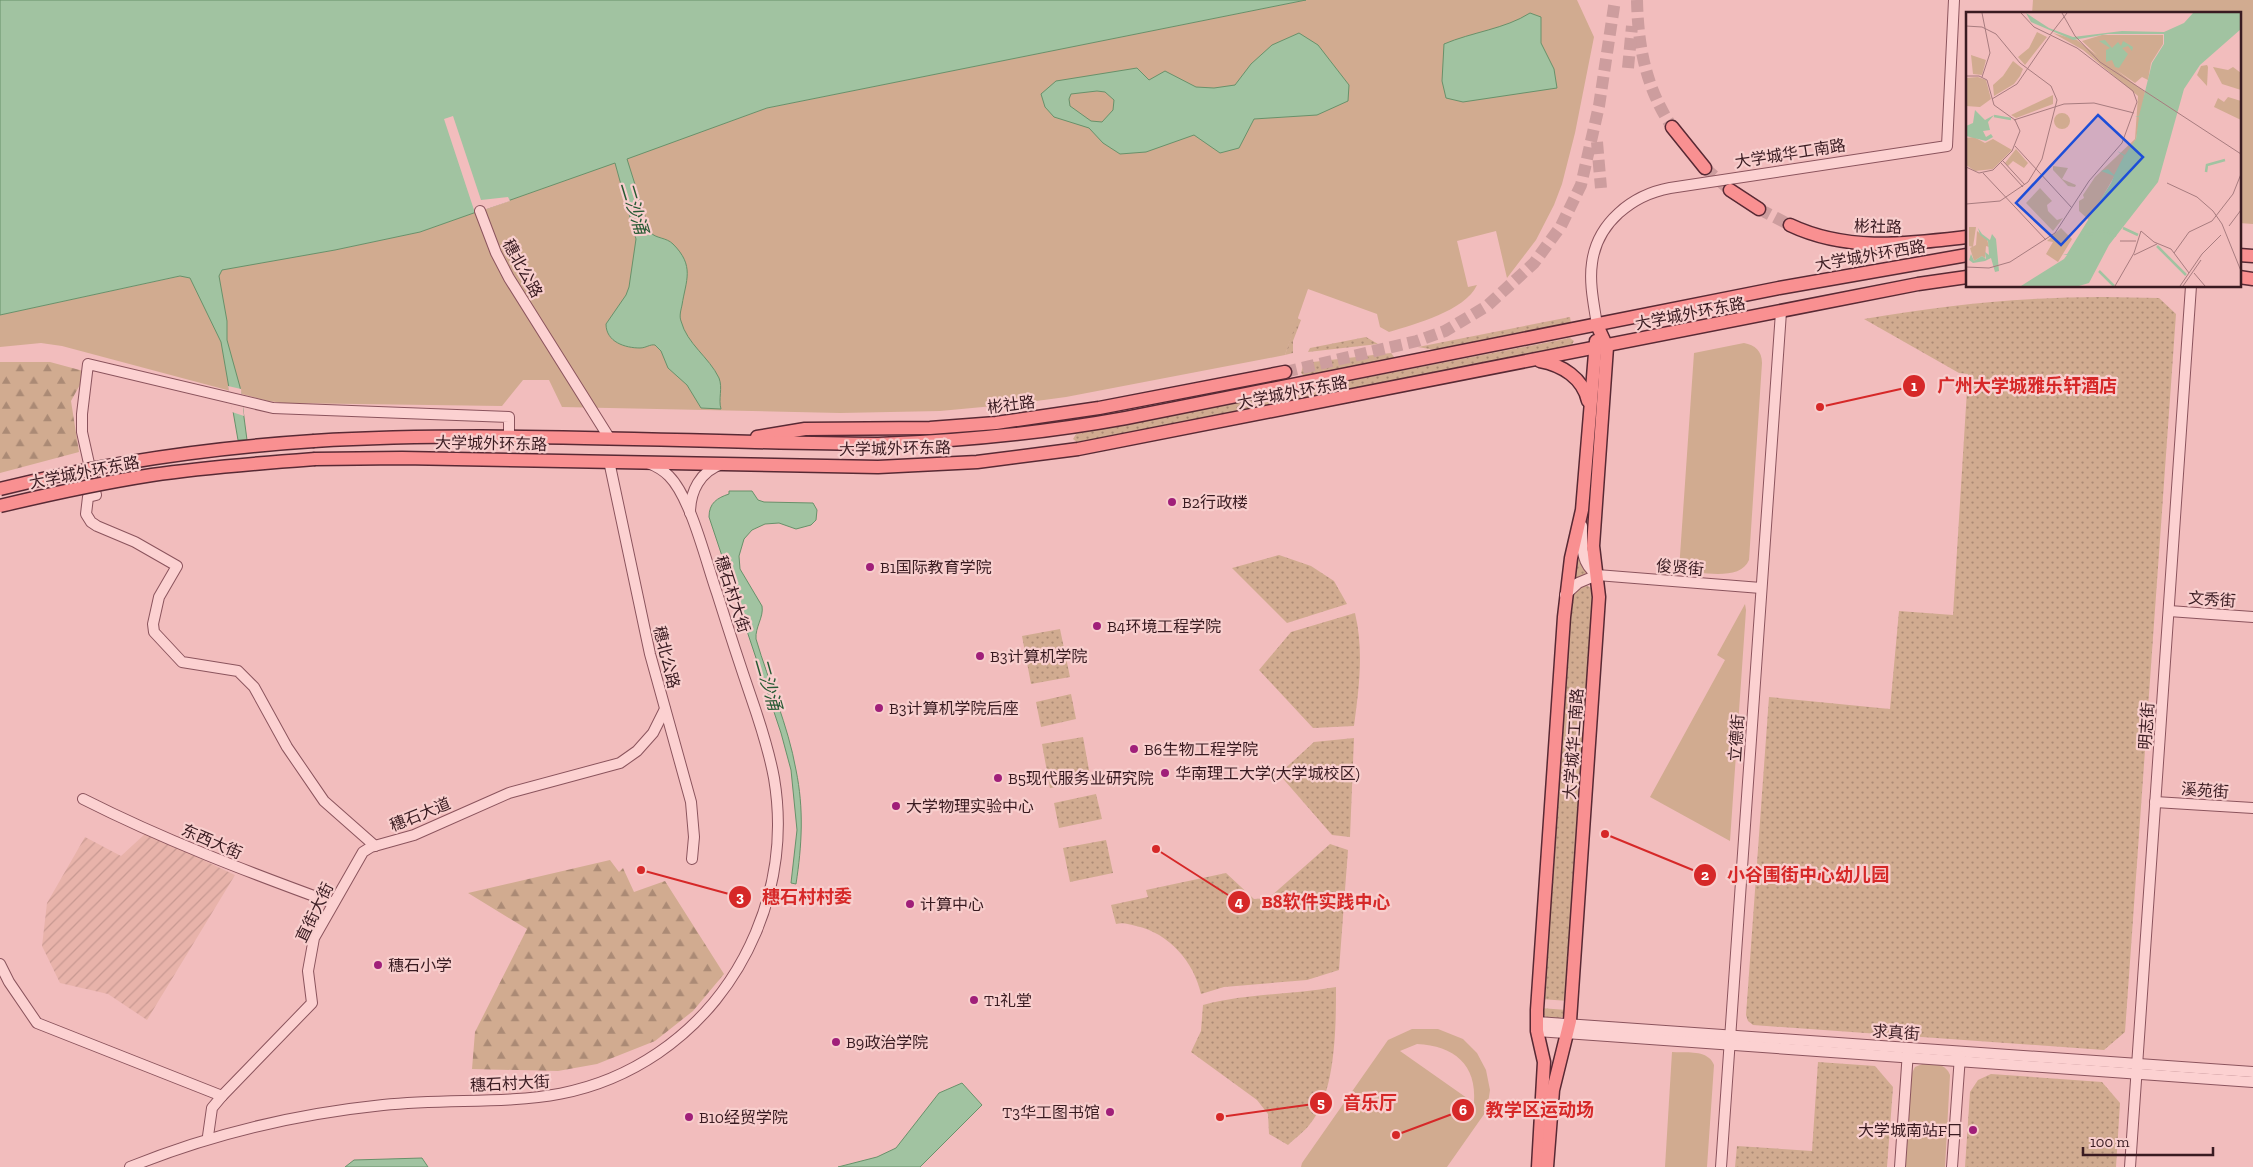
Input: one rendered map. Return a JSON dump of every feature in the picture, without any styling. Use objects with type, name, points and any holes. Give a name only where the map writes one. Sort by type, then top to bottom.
[{"type":"main road","points":[[1672,127],[1705,168]]},
{"type":"main road","points":[[1730,190],[1759,209]]},
{"type":"main road","name":"彬社路","points":[[1790,225],[1806,232],[1840,241],[1875,245],[1898,245],[1966,237]]},
{"type":"main road","name":"大学城外环西路","points":[[1779,288],[1966,255]]},
{"type":"main road","points":[[2240,255],[2253,256]]},
{"type":"main road","points":[[1781,312],[1918,284],[1966,277]]},
{"type":"main road","points":[[2240,277],[2253,278]]},
{"type":"main road","name":"大学城外环东路","points":[[0,488],[141,460],[238,447],[314,441],[419,436],[899,443],[974,439],[1067,428],[1779,288]]},
{"type":"main road","name":"大学城外环东路","points":[[0,506],[75,489],[151,475],[254,463],[315,459],[402,458],[900,466],[977,462],[1072,450],[1781,312]]},
{"type":"main road","name":"大学城华工南路","points":[[1548,1167],[1553,1090],[1569,1029],[1599,591],[1593,546],[1601,348],[1597,324]]},
{"type":"main road","name":"大学城华工南路","points":[[1538,1167],[1544,1062],[1537,1026],[1565,596],[1572,550],[1582,510],[1590,413],[1601,348]]},
{"type":"main road","points":[[1532,360],[1550,364],[1574,376],[1587,395],[1590,413]]},
{"type":"main road","name":"彬社路","points":[[740,441],[805,429],[930,428],[996,423],[1099,408],[1285,372]]},
{"type":"main road","points":[[1067,428],[1066,438],[1072,450]]},
{"type":"main road","points":[[899,443],[906,445],[911,454],[907,464],[900,466]]},
{"type":"street","name":"大学城华工南路","points":[[1597,324],[1592,292],[1591,269],[1595,250],[1609,223],[1634,200],[1670,188],[1947,146],[1954,0]]},
{"type":"street","name":"穗北公路","points":[[480,211],[496,253],[509,278],[610,438]]},
{"type":"street","name":"明志街","points":[[2130,1167],[2191,288]]},
{"type":"street","name":"立德街","points":[[1721,1167],[1781,312]]},
{"type":"street","name":"穗石大道","points":[[509,437],[509,416],[283,410],[242,402],[88,364],[82,426],[85,450],[96,495],[88,497],[86,514],[97,526],[135,542],[177,566],[160,597],[153,624],[154,632],[182,662],[238,671],[254,687],[287,747],[324,801],[375,846],[414,835],[503,795],[552,780],[620,763],[631,756],[648,740],[658,727],[665,709]]},
{"type":"street","name":"穗北公路","points":[[609,461],[648,648],[691,802],[694,837],[692,859]]},
{"type":"street","name":"穗石村大街","points":[[130,1167],[226,1134],[311,1115],[412,1103],[523,1100],[551,1097],[582,1089],[626,1071],[656,1054],[686,1030],[713,1003],[744,958],[765,910],[777,854],[778,806],[773,770],[763,735],[690,514],[672,479],[658,468],[645,462]]},
{"type":"street","name":"穗石村大街","points":[[690,514],[692,494],[698,482],[713,469],[724,464]]},
{"type":"street","points":[[1565,596],[1578,583],[1597,575],[1583,556],[1582,510]]},
{"type":"street","name":"俊贤街","points":[[1597,575],[1762,588]]},
{"type":"street","name":"文秀街","points":[[2168,611],[2253,617]]},
{"type":"street","name":"东西大街","points":[[83,799],[134,825],[232,866],[333,903]]},
{"type":"street","name":"溪苑街","points":[[2155,802],[2253,808]]},
{"type":"street","name":"直街大街","points":[[222,1096],[312,1004],[308,977],[310,951],[316,934],[361,854],[375,846]]},
{"type":"street","points":[[0,964],[9,982],[37,1023],[222,1096],[212,1108],[208,1136]]},
{"type":"street","name":"求真街","points":[[1537,1026],[2137,1068],[2253,1072]]},
{"type":"street","points":[[1900,1167],[1908,1052]]},
{"type":"street","points":[[1952,1167],[1960,1056]]},
{"type":"street","name":"求真街","points":[[2137,1068],[2253,1082]]},
{"type":"shaded area","points":[[146,833],[235,875],[147,1020],[108,994],[60,983],[42,946],[47,903],[85,837],[121,856]]},
{"type":"green space","points":[[1306,0],[1577,0],[1594,37],[1575,133],[1562,184],[1554,205],[1536,240],[1507,278],[1496,231],[1457,241],[1468,287],[1477,285],[1471,294],[1451,309],[1412,325],[1389,332],[1380,327],[1377,314],[1308,289],[1285,355],[1066,397],[940,411],[840,413],[562,407],[549,380],[523,380],[502,406],[284,403],[268,401],[62,346],[41,343],[0,347],[0,315],[181,276],[335,250],[420,232],[767,108]]},
{"type":"green space","points":[[2033,0],[2253,0],[2253,224],[2240,223],[2240,12],[2032,12]]},
{"type":"green space","points":[[2043,298],[2159,298],[2176,314],[2125,1032],[2104,1050],[1753,1025],[1748,1021],[1746,1015],[1769,697],[1890,709],[1899,611],[1953,615],[1968,374],[1959,373],[1864,319],[1984,303]]},
{"type":"green space","points":[[1570,317],[1571,323],[1435,350],[1418,347]]},
{"type":"green space","points":[[1297,318],[1301,320],[1293,341],[1293,353],[1285,355]]},
{"type":"green space","points":[[1366,337],[1378,344],[1308,352],[1310,348]]},
{"type":"green space","points":[[1570,338],[1574,341],[1571,346],[1123,434],[1077,442],[1073,439],[1076,434]]},
{"type":"green space","points":[[1744,343],[1757,349],[1761,355],[1762,363],[1749,560],[1744,567],[1728,573],[1708,574],[1679,570],[1694,353]]},
{"type":"green space","points":[[1391,353],[1395,358],[1304,376],[1301,373],[1304,363]]},
{"type":"green space","points":[[0,362],[50,362],[87,372],[71,401],[79,452],[0,473]]},
{"type":"green space","points":[[1576,545],[1586,573],[1572,582]]},
{"type":"green space","points":[[1279,555],[1311,566],[1334,581],[1347,604],[1287,623],[1232,568]]},
{"type":"green space","points":[[1585,584],[1595,593],[1568,1001],[1541,999],[1570,600],[1576,590]]},
{"type":"green space","points":[[1745,604],[1730,841],[1650,797],[1725,660],[1717,655]]},
{"type":"green space","points":[[1355,613],[1360,655],[1354,726],[1313,728],[1259,670],[1291,632]]},
{"type":"green space","points":[[1060,629],[1070,677],[1031,684],[1022,636]]},
{"type":"green space","points":[[1071,694],[1076,719],[1041,727],[1036,702]]},
{"type":"green space","points":[[1083,737],[1091,781],[1050,788],[1042,744]]},
{"type":"green space","points":[[1354,738],[1350,837],[1332,835],[1279,774],[1314,742]]},
{"type":"green space","points":[[1096,794],[1102,819],[1059,828],[1054,803]]},
{"type":"green space","points":[[1106,840],[1113,873],[1070,882],[1063,848]]},
{"type":"green space","points":[[1330,844],[1348,850],[1339,970],[1307,980],[1224,987],[1201,994],[1193,971],[1186,960],[1169,942],[1148,930],[1121,923],[1116,924],[1111,905],[1148,897],[1146,890],[1226,873],[1254,899],[1269,898]]},
{"type":"green space","points":[[610,860],[619,872],[623,868],[634,892],[665,881],[724,974],[693,1011],[655,1041],[597,1064],[558,1071],[472,1069],[475,1032],[527,929],[468,893]]},
{"type":"green space","points":[[1336,987],[1335,1039],[1330,1077],[1325,1095],[1319,1111],[1310,1124],[1288,1145],[1269,1134],[1268,1114],[1257,1100],[1191,1052],[1201,1031],[1203,1005],[1236,998]]},
{"type":"green space","points":[[1540,1008],[1567,1010],[1561,1018],[1553,1019],[1546,1018]]},
{"type":"green space","points":[[1412,1029],[1438,1029],[1463,1039],[1477,1053],[1486,1070],[1490,1090],[1487,1110],[1447,1167],[1301,1167],[1302,1163],[1388,1040]],"holes":[[[1417,1044],[1452,1053],[1467,1068],[1472,1078],[1474,1103],[1400,1051]]]},
{"type":"green space","points":[[1672,1052],[1702,1054],[1707,1056],[1714,1065],[1707,1167],[1665,1167]]},
{"type":"green space","points":[[1818,1062],[1875,1066],[1893,1087],[1887,1167],[1735,1167],[1737,1146],[1812,1151]]},
{"type":"green space","points":[[1925,1063],[1937,1064],[1946,1069],[1950,1075],[1945,1167],[1905,1167],[1911,1075],[1915,1067]]},
{"type":"green space","points":[[1991,1074],[2102,1082],[2120,1103],[2116,1167],[1965,1167],[1970,1092],[1978,1080]]},
{"type":"water","name":"二沙涌","points":[[0,0],[1306,0],[767,108],[627,159],[650,232],[673,244],[680,252],[687,266],[687,281],[680,319],[688,337],[710,363],[719,378],[721,409],[701,408],[687,385],[668,368],[661,351],[655,345],[640,348],[628,347],[617,343],[609,335],[606,324],[626,295],[629,287],[636,239],[615,163],[420,232],[335,250],[222,270],[219,276],[227,321],[227,340],[240,387],[247,440],[238,440],[221,342],[190,278],[180,276],[0,315]]},
{"type":"water","points":[[1530,13],[1541,17],[1541,43],[1554,69],[1557,88],[1463,102],[1446,98],[1442,81],[1444,44],[1499,27]]},
{"type":"water","points":[[1299,33],[1318,45],[1349,85],[1348,101],[1317,115],[1254,119],[1239,148],[1220,153],[1194,135],[1146,152],[1120,154],[1103,143],[1089,128],[1054,117],[1045,107],[1041,94],[1056,81],[1137,68],[1149,80],[1165,71],[1196,87],[1214,88],[1235,85],[1251,64],[1272,45]],"holes":[[[1105,92],[1114,100],[1113,110],[1102,122],[1091,121],[1070,106],[1069,99],[1071,94]]]},
{"type":"water","name":"二沙涌","points":[[729,491],[752,491],[758,500],[764,502],[813,503],[817,510],[816,520],[811,525],[796,529],[779,523],[765,524],[752,530],[744,539],[739,556],[740,569],[762,606],[756,639],[793,753],[799,784],[801,827],[796,884],[791,883],[797,830],[791,770],[781,733],[709,517],[712,505],[717,499],[729,494]]},
{"type":"water","points":[[962,1083],[982,1105],[920,1167],[838,1167],[877,1157],[896,1148],[939,1093]]},
{"type":"water","points":[[422,1158],[428,1167],[345,1167],[354,1160]]},
{"type":"pier","points":[[453,116],[481,200],[508,197],[510,201],[475,213],[444,119]]},
{"type":"pier","points":[[645,216],[649,231],[635,235],[631,220]]},
{"type":"pier","points":[[228,386],[241,389],[244,416],[232,412]]},
{"type":"tunnel","points":[[1285,372],[1417,341],[1445,331],[1487,306],[1534,263],[1561,226],[1581,185],[1599,106],[1615,0]]},
{"type":"tunnel","points":[[1637,0],[1639,34],[1645,66],[1656,97],[1672,127]]},
{"type":"tunnel","points":[[1628,68],[1632,26]]},
{"type":"tunnel","points":[[1597,142],[1601,188]]},
{"type":"tunnel","points":[[1705,168],[1730,190]]},
{"type":"tunnel","points":[[1759,209],[1790,225]]},
{"type":"place","name":"广州大学城雅乐轩酒店","points":[[1820,407]]},
{"type":"place","name":"B2行政楼","points":[[1172,502]]},
{"type":"place","name":"B1国际教育学院","points":[[870,567]]},
{"type":"place","name":"B4环境工程学院","points":[[1097,626]]},
{"type":"place","name":"B3计算机学院","points":[[980,656]]},
{"type":"place","name":"B3计算机学院后座","points":[[879,708]]},
{"type":"place","name":"B6生物工程学院","points":[[1134,749]]},
{"type":"place","name":"华南理工大学(大学城校区)","points":[[1165,773]]},
{"type":"place","name":"B5现代服务业研究院","points":[[998,778]]},
{"type":"place","name":"大学物理实验中心","points":[[896,806]]},
{"type":"place","name":"小谷围街中心幼儿园","points":[[1605,834]]},
{"type":"place","name":"B8软件实践中心","points":[[1156,849]]},
{"type":"place","name":"穗石村村委","points":[[641,870]]},
{"type":"place","name":"计算中心","points":[[910,904]]},
{"type":"place","name":"穗石小学","points":[[378,965]]},
{"type":"place","name":"T1礼堂","points":[[974,1000]]},
{"type":"place","name":"B9政治学院","points":[[836,1042]]},
{"type":"place","name":"T3华工图书馆","points":[[1110,1112]]},
{"type":"place","name":"B10经贸学院","points":[[689,1117]]},
{"type":"place","name":"音乐厅","points":[[1220,1117]]},
{"type":"place","name":"大学城南站F口","points":[[1973,1130]]},
{"type":"place","name":"教学区运动场","points":[[1396,1135]]}]
